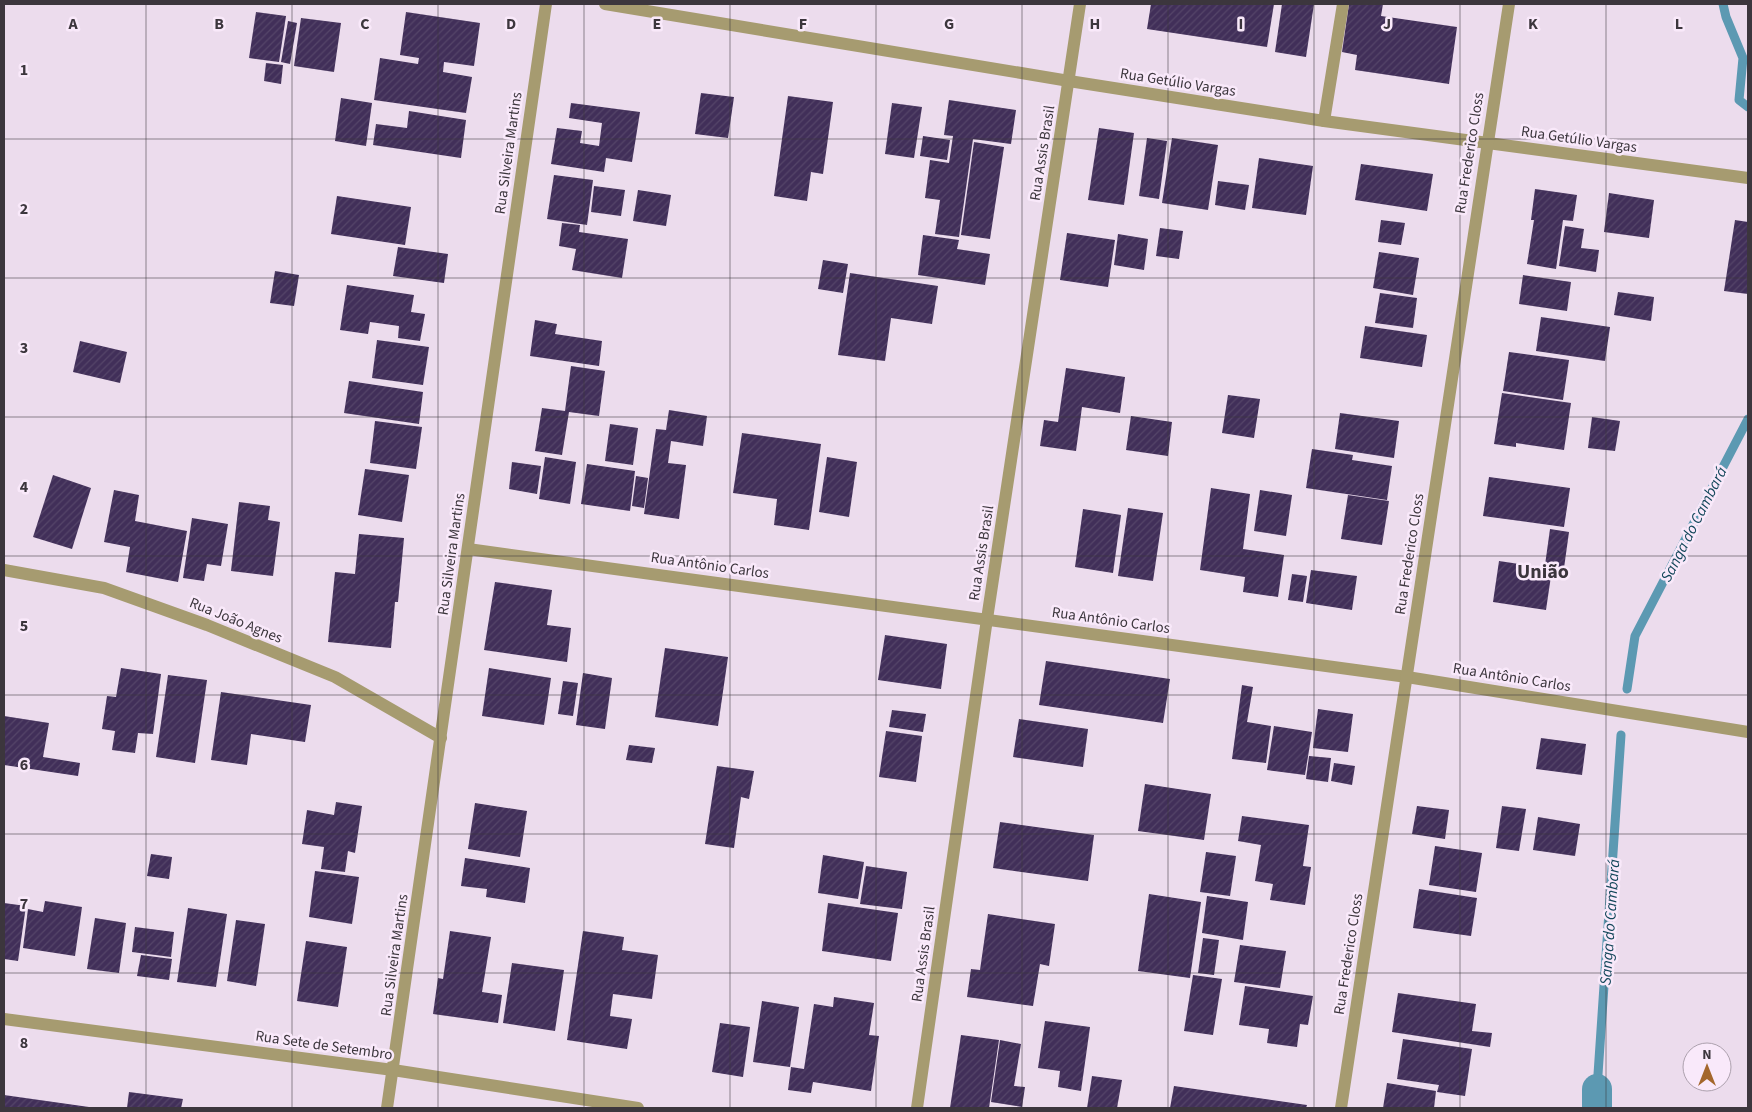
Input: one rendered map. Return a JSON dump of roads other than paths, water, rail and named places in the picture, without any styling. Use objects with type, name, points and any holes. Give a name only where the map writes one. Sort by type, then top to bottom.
[{"type":"street","name":"Rua Silveira Martins","points":[[387,1108],[546,4]]},
{"type":"street","name":"Rua Getúlio Vargas","points":[[605,4],[1324,121],[1748,178]]},
{"type":"street","name":"Rua Assis Brasil","points":[[917,1108],[987,619],[1070,81],[1080,4]]},
{"type":"street","points":[[1324,121],[1343,4]]},
{"type":"street","name":"Rua Frederico Closs","points":[[1341,1108],[1509,4]]},
{"type":"street","name":"Rua Antônio Carlos","points":[[468,549],[1407,677],[1748,732]]},
{"type":"street","name":"Rua João Agnes","points":[[4,570],[104,588],[207,624],[335,677],[441,738]]},
{"type":"street","name":"Rua Sete de Setembro","points":[[4,1019],[393,1070],[638,1108]]},
{"type":"waterway","name":"Sanga do Cambará","points":[[1723,4],[1726,17],[1743,58],[1739,100],[1748,107]]},
{"type":"waterway","name":"Sanga do Cambará","points":[[1627,689],[1635,636],[1748,419]]},
{"type":"waterway","name":"Sanga do Cambará","points":[[1597,1089],[1621,735]]},
{"type":"waterway","name":"Sanga do Cambará","points":[[1597,1089],[1597,1108]]},
{"type":"district","name":"União","points":[[1543,571]]}]
